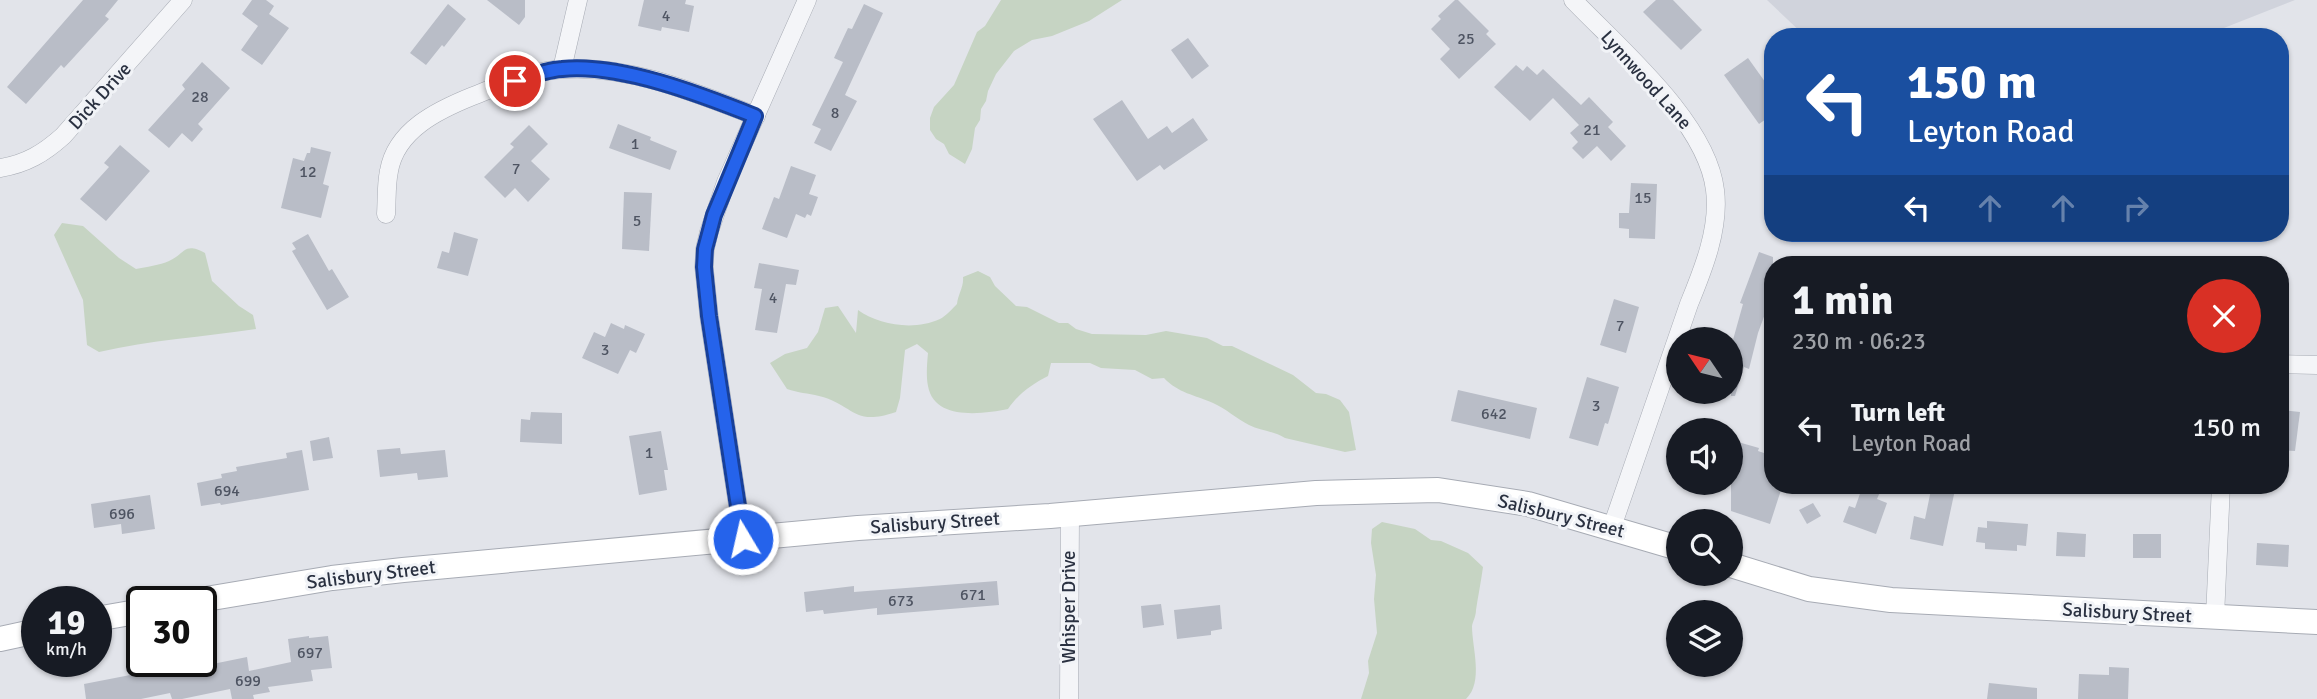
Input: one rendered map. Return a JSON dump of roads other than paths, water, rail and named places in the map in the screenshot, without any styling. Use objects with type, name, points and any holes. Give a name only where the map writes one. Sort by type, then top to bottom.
[{"type":"main road","name":"Salisbury Street","points":[[217,597],[332,578],[403,570],[871,527],[1070,514],[1316,493],[1438,490],[1528,504],[1666,544]]},
{"type":"main road","name":"Salisbury Street","points":[[1743,569],[1810,589],[1891,600],[2317,622]]},
{"type":"main road","points":[[0,639],[21,634]]},
{"type":"street","name":"Dick Drive","points":[[0,169],[27,162],[47,151],[183,0]]},
{"type":"street","points":[[562,69],[578,0]]},
{"type":"street","points":[[743,539],[709,316],[705,249],[714,215],[807,0]]},
{"type":"street","name":"Lynnwood Lane","points":[[1573,0],[1687,122],[1705,156],[1716,192],[1714,230],[1702,274],[1689,304],[1612,527]]},
{"type":"street","points":[[386,214],[389,171],[403,141],[416,127],[433,114],[488,90],[562,69],[618,73],[657,81],[755,116]]},
{"type":"street","points":[[2289,364],[2317,365]]},
{"type":"street","points":[[2215,617],[2221,494]]},
{"type":"street","name":"Whisper Drive","points":[[1069,699],[1070,514]]}]
